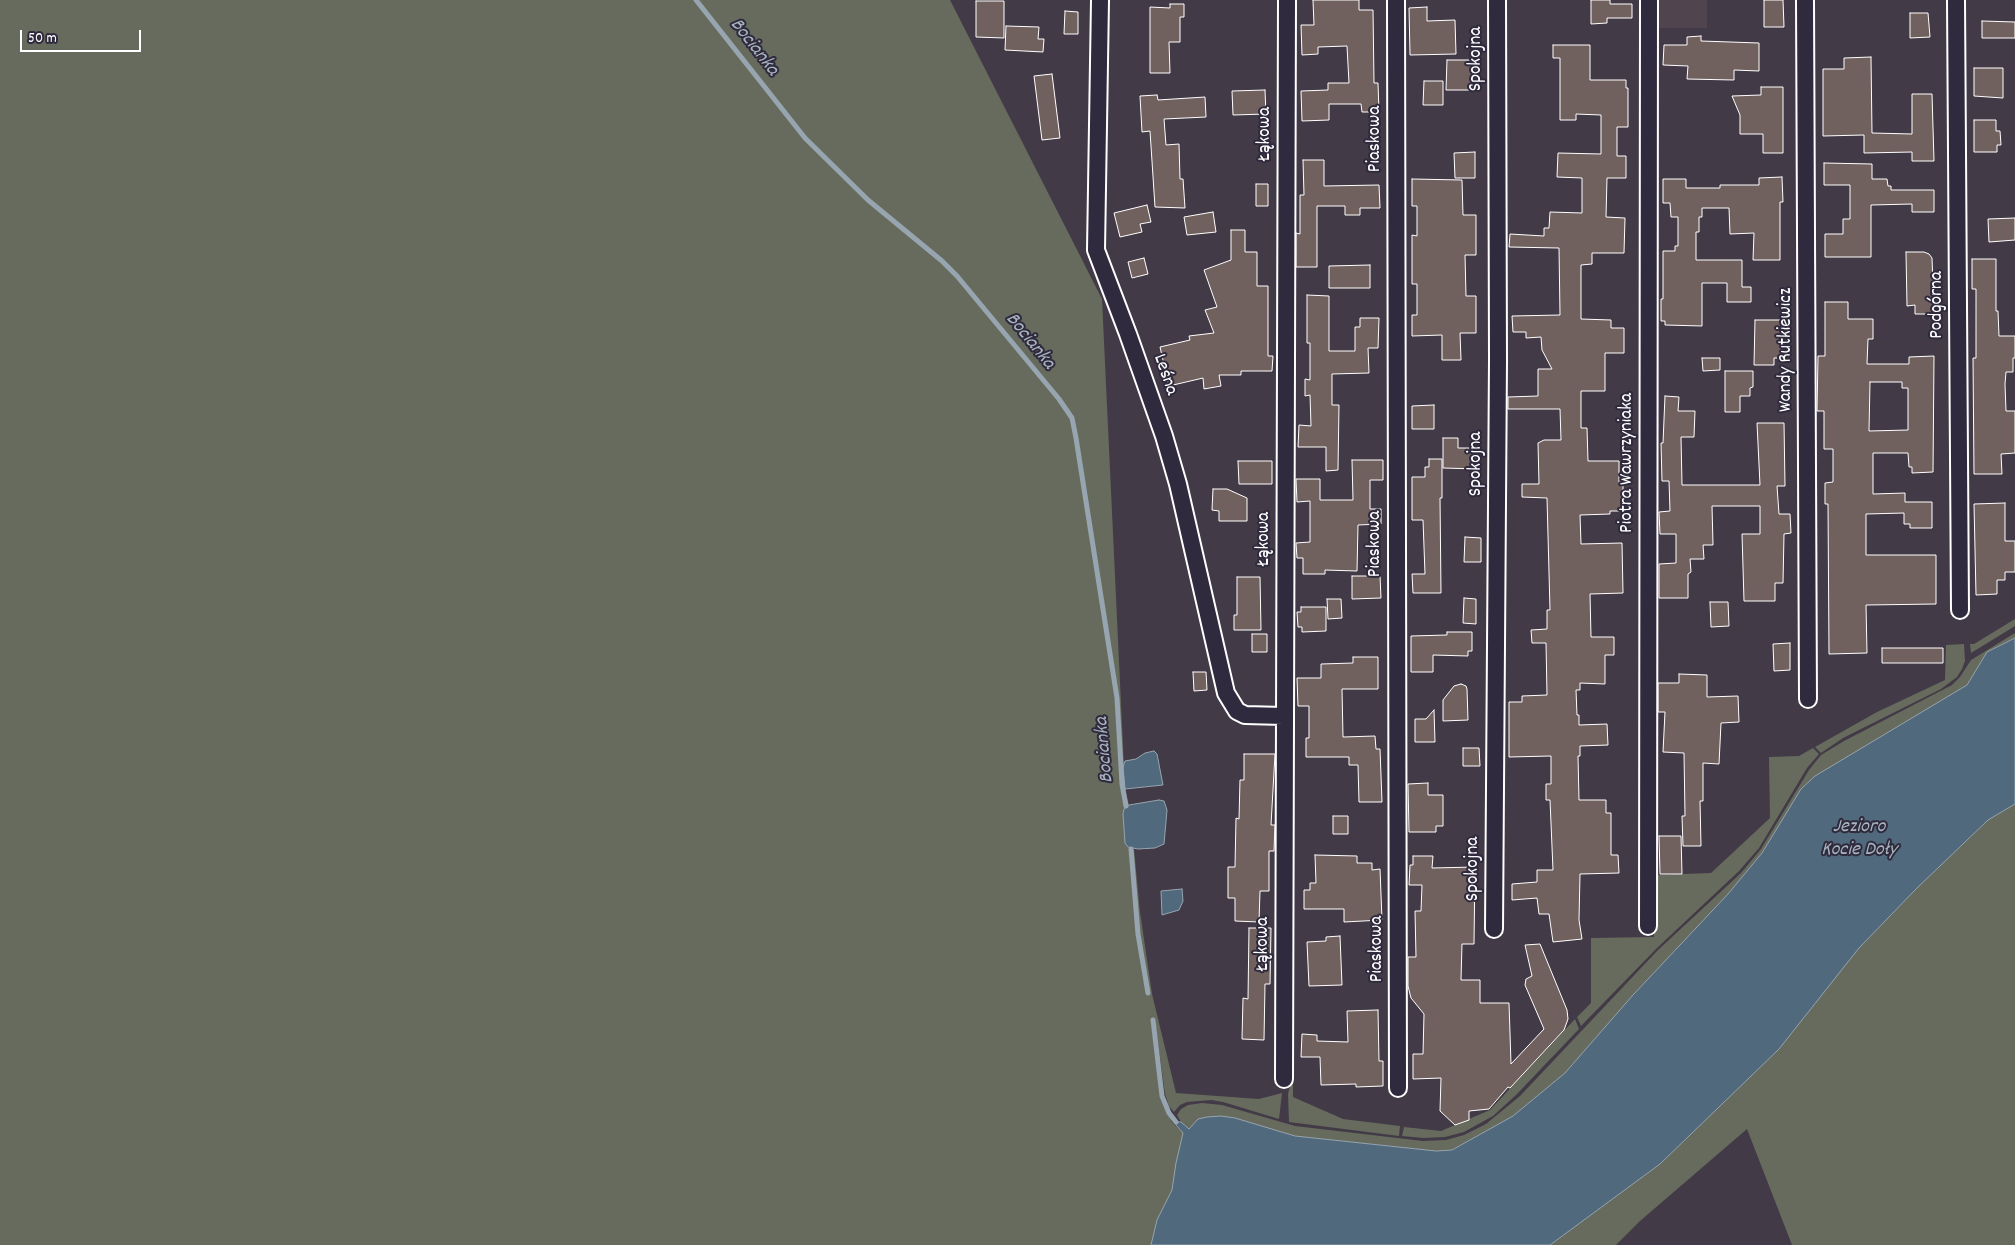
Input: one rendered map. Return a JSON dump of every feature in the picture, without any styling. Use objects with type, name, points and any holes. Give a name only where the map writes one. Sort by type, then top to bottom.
[{"type":"street","name":"Leśna","points":[[1100,0],[1096,250],[1134,349],[1169,452],[1226,693],[1237,712],[1245,715],[1284,716]]},
{"type":"street","name":"Łąkowa","points":[[1284,1079],[1287,0]]},
{"type":"street","name":"Piaskowa","points":[[1396,0],[1398,1088]]},
{"type":"street","name":"Spokojna","points":[[1494,928],[1498,360],[1497,0]]},
{"type":"street","name":"Piotra Wawrzyniaka","points":[[1648,926],[1650,0]]},
{"type":"street","name":"Wandy Rutkiewicz","points":[[1805,0],[1808,699]]},
{"type":"street","name":"Podgórna","points":[[1956,0],[1960,610]]},
{"type":"shaded area","points":[[1659,0],[1707,0],[1707,28],[1659,28]]},
{"type":"green space","points":[[0,0],[950,0],[1102,299],[1125,789],[1129,805],[1124,809],[1123,814],[1125,843],[1128,847],[1134,849],[1140,912],[1152,994],[1176,1093],[1259,1099],[1282,1093],[1279,1119],[1211,1100],[1187,1102],[1180,1105],[1174,1112],[1169,1106],[1165,1094],[1155,1020],[1151,1021],[1161,1100],[1172,1122],[1183,1133],[1172,1190],[1157,1220],[1151,1245],[0,1245]]},
{"type":"green space","points":[[2015,619],[2015,626],[1971,653],[1970,644],[1974,644]]},
{"type":"green space","points":[[2015,633],[2015,638],[1987,652],[1967,685],[1815,776],[1801,789],[1762,853],[1728,894],[1633,995],[1565,1073],[1513,1116],[1452,1150],[1436,1151],[1295,1136],[1272,1130],[1189,1129],[1181,1122],[1177,1115],[1181,1109],[1188,1105],[1202,1103],[1222,1105],[1295,1126],[1423,1141],[1446,1140],[1464,1135],[1486,1124],[1520,1096],[1658,950],[1741,873],[1761,849],[1809,770],[1821,755],[1844,741],[1952,685],[1960,677],[1971,660]]},
{"type":"green space","points":[[1964,644],[1965,661],[1962,669],[1957,677],[1941,689],[1843,738],[1821,753],[1815,747],[1877,712],[1945,680],[1946,645]]},
{"type":"green space","points":[[1813,748],[1819,754],[1807,768],[1759,848],[1739,871],[1657,948],[1581,1026],[1577,1017],[1591,1003],[1591,938],[1654,937],[1655,875],[1711,873],[1770,818],[1769,757],[1799,756]]},
{"type":"green space","points":[[2015,804],[2015,1245],[1792,1245],[1747,1129],[1640,1221],[1616,1245],[1550,1245],[1660,1164],[1779,1049],[1859,948],[1917,888],[1988,820]]},
{"type":"green space","points":[[1575,1019],[1579,1029],[1517,1094],[1493,1116],[1464,1132],[1445,1137],[1423,1138],[1402,1136],[1404,1127],[1441,1131],[1490,1110]]},
{"type":"green space","points":[[1293,1074],[1293,1097],[1343,1119],[1400,1126],[1399,1136],[1289,1122],[1288,1094]]},
{"type":"water","name":"Jezioro Kocie Doły","points":[[2015,638],[2015,804],[1988,820],[1917,888],[1859,948],[1779,1049],[1660,1164],[1550,1245],[1151,1245],[1157,1220],[1172,1190],[1183,1133],[1176,1125],[1176,1122],[1181,1122],[1189,1129],[1198,1119],[1221,1116],[1235,1118],[1295,1136],[1436,1151],[1452,1150],[1513,1116],[1565,1073],[1633,995],[1728,894],[1762,853],[1801,789],[1815,776],[1967,685],[1987,652]]},
{"type":"water","points":[[1154,751],[1157,754],[1163,785],[1125,789],[1123,767],[1125,761],[1136,759],[1145,753]]},
{"type":"water","points":[[1159,800],[1164,801],[1167,810],[1164,844],[1155,848],[1138,849],[1128,847],[1125,843],[1124,809],[1129,805]]},
{"type":"water","points":[[1182,889],[1183,901],[1179,910],[1162,915],[1161,891]]},
{"type":"building","points":[[1313,0],[1359,0],[1359,10],[1373,10],[1374,83],[1378,83],[1379,112],[1362,112],[1361,104],[1329,104],[1329,120],[1302,121],[1301,91],[1328,90],[1328,83],[1349,83],[1347,46],[1318,47],[1318,54],[1302,55],[1301,25],[1314,25]]},
{"type":"building","points":[[1591,0],[1610,0],[1610,4],[1632,4],[1632,18],[1607,18],[1607,23],[1591,24]]},
{"type":"building","points":[[1764,0],[1783,0],[1784,27],[1764,27]]},
{"type":"building","points":[[976,1],[1004,1],[1004,38],[976,37]]},
{"type":"building","points":[[1170,4],[1184,4],[1184,17],[1180,17],[1180,42],[1169,42],[1170,73],[1150,73],[1150,7],[1170,8]]},
{"type":"building","points":[[1427,7],[1427,21],[1455,20],[1456,54],[1410,55],[1409,8]]},
{"type":"building","points":[[1065,11],[1078,12],[1078,34],[1064,34]]},
{"type":"building","points":[[1910,13],[1928,13],[1930,37],[1910,38]]},
{"type":"building","points":[[1982,21],[2015,22],[2015,38],[1982,38]]},
{"type":"building","points":[[1006,26],[1039,27],[1038,39],[1044,39],[1043,52],[1005,50]]},
{"type":"building","points":[[1701,36],[1701,41],[1759,43],[1759,71],[1734,70],[1734,80],[1687,79],[1688,66],[1663,65],[1664,45],[1687,45],[1687,37]]},
{"type":"building","points":[[1553,45],[1590,45],[1590,80],[1626,80],[1626,88],[1628,88],[1628,127],[1617,127],[1617,156],[1626,156],[1626,178],[1607,178],[1606,217],[1625,218],[1624,253],[1592,253],[1592,264],[1581,265],[1581,319],[1611,320],[1611,328],[1624,328],[1624,353],[1605,353],[1605,391],[1581,391],[1581,428],[1587,428],[1588,461],[1619,461],[1619,484],[1623,484],[1623,511],[1610,511],[1610,514],[1580,515],[1581,544],[1622,543],[1623,593],[1590,594],[1591,637],[1614,637],[1614,655],[1605,655],[1605,684],[1580,683],[1580,690],[1576,690],[1579,725],[1607,724],[1608,745],[1580,746],[1580,756],[1578,756],[1579,800],[1606,800],[1606,813],[1611,813],[1611,855],[1618,855],[1619,873],[1580,874],[1579,920],[1582,939],[1553,942],[1549,914],[1539,914],[1537,898],[1512,900],[1512,884],[1537,882],[1537,870],[1553,870],[1550,800],[1546,800],[1546,784],[1551,784],[1551,756],[1509,757],[1509,702],[1522,702],[1522,696],[1547,695],[1546,643],[1532,643],[1531,630],[1547,629],[1547,610],[1550,610],[1547,498],[1522,497],[1522,484],[1539,484],[1538,443],[1544,440],[1561,440],[1560,409],[1508,409],[1508,397],[1538,396],[1538,369],[1552,369],[1542,350],[1541,337],[1526,338],[1526,332],[1513,332],[1512,316],[1560,315],[1559,248],[1509,247],[1510,234],[1544,236],[1544,228],[1549,228],[1550,212],[1582,213],[1582,178],[1557,177],[1558,153],[1601,154],[1601,115],[1576,114],[1576,120],[1560,120],[1560,58],[1553,58]]},
{"type":"building","points":[[1871,57],[1872,133],[1912,134],[1912,94],[1932,94],[1934,161],[1912,161],[1912,152],[1864,153],[1864,135],[1823,136],[1823,69],[1844,69],[1844,58]]},
{"type":"building","points":[[1447,60],[1478,60],[1478,90],[1446,90]]},
{"type":"building","points":[[1974,68],[2003,68],[2003,98],[1974,96]]},
{"type":"building","points":[[1052,74],[1060,138],[1042,140],[1034,76]]},
{"type":"building","points":[[1424,81],[1443,81],[1443,105],[1423,105]]},
{"type":"building","points":[[1761,87],[1783,87],[1783,153],[1763,153],[1763,134],[1740,134],[1740,115],[1732,96],[1761,95]]},
{"type":"building","points":[[1265,90],[1266,114],[1233,115],[1232,91]]},
{"type":"building","points":[[1157,95],[1158,100],[1205,97],[1206,117],[1164,119],[1166,145],[1179,144],[1180,179],[1183,179],[1185,208],[1155,207],[1150,131],[1142,132],[1140,96]]},
{"type":"building","points":[[1974,120],[1996,120],[1996,131],[2000,131],[2001,145],[1997,145],[1997,152],[1974,152]]},
{"type":"building","points":[[1475,152],[1475,178],[1455,178],[1454,153]]},
{"type":"building","points":[[1303,160],[1324,160],[1324,186],[1379,185],[1380,208],[1360,208],[1360,215],[1345,215],[1345,206],[1317,206],[1317,267],[1296,267],[1296,233],[1300,234],[1300,195],[1304,195]]},
{"type":"building","points":[[1824,163],[1872,164],[1872,179],[1887,179],[1891,190],[1934,190],[1934,212],[1912,212],[1912,204],[1871,205],[1871,257],[1825,257],[1825,234],[1843,234],[1843,219],[1850,219],[1850,185],[1824,185]]},
{"type":"building","points":[[1782,177],[1783,202],[1780,202],[1780,260],[1753,260],[1754,233],[1730,234],[1729,208],[1702,208],[1702,217],[1699,217],[1699,232],[1696,232],[1696,260],[1742,260],[1742,287],[1751,287],[1751,302],[1727,302],[1727,283],[1702,283],[1702,326],[1665,325],[1665,321],[1661,321],[1663,251],[1675,251],[1675,246],[1678,246],[1678,217],[1671,217],[1670,203],[1663,203],[1663,179],[1686,179],[1686,188],[1720,188],[1720,185],[1759,185],[1759,178]]},
{"type":"building","points":[[1412,179],[1462,180],[1463,215],[1476,215],[1476,255],[1465,255],[1466,296],[1476,296],[1476,333],[1460,333],[1461,360],[1442,360],[1442,335],[1412,336],[1412,315],[1417,315],[1417,284],[1412,284],[1412,235],[1417,236],[1417,206],[1412,206]]},
{"type":"building","points":[[1256,184],[1268,184],[1268,206],[1256,206]]},
{"type":"building","points":[[1147,205],[1151,222],[1140,224],[1142,232],[1120,237],[1114,213]]},
{"type":"building","points":[[1213,212],[1216,232],[1187,235],[1184,217]]},
{"type":"building","points":[[2015,218],[2015,240],[1989,242],[1988,219]]},
{"type":"building","points":[[1231,230],[1245,230],[1245,252],[1257,252],[1257,286],[1268,286],[1268,356],[1273,356],[1272,371],[1241,371],[1241,375],[1219,375],[1221,386],[1204,389],[1203,378],[1169,386],[1160,347],[1190,340],[1189,336],[1214,333],[1205,310],[1217,307],[1204,270],[1231,260]]},
{"type":"building","points":[[1906,252],[1924,252],[1932,258],[1934,314],[1915,314],[1915,305],[1907,306]]},
{"type":"building","points":[[1144,258],[1148,274],[1132,278],[1128,262]]},
{"type":"building","points":[[1972,259],[1996,259],[1996,311],[1998,311],[1999,336],[2015,336],[2013,372],[2006,372],[2005,384],[2006,411],[2015,411],[2015,453],[2001,454],[2002,474],[1974,474],[1973,358],[1976,358],[1976,289],[1972,289]]},
{"type":"building","points":[[1370,265],[1370,288],[1329,288],[1329,266]]},
{"type":"building","points":[[1307,295],[1329,296],[1329,351],[1355,351],[1355,327],[1360,327],[1360,318],[1379,318],[1378,348],[1368,348],[1369,373],[1332,374],[1332,405],[1339,405],[1338,470],[1326,471],[1326,447],[1298,447],[1299,425],[1311,426],[1310,395],[1305,396],[1305,379],[1310,380],[1310,343],[1307,343]]},
{"type":"building","points":[[1825,302],[1848,302],[1848,319],[1873,319],[1873,339],[1868,339],[1867,364],[1909,364],[1909,357],[1934,356],[1933,472],[1912,473],[1912,467],[1909,467],[1908,453],[1873,453],[1873,494],[1905,493],[1905,502],[1932,502],[1932,528],[1910,528],[1910,524],[1904,524],[1904,513],[1866,514],[1866,555],[1936,555],[1936,604],[1866,605],[1867,653],[1829,654],[1828,504],[1825,504],[1825,483],[1833,482],[1833,449],[1824,449],[1824,411],[1817,411],[1818,356],[1825,356]],"holes":[[[1870,382],[1902,382],[1902,388],[1908,388],[1908,430],[1869,431]]]},
{"type":"building","points":[[1755,320],[1782,320],[1781,358],[1774,358],[1774,365],[1754,365]]},
{"type":"building","points":[[1702,358],[1720,358],[1720,370],[1703,371]]},
{"type":"building","points":[[1725,371],[1753,371],[1753,387],[1750,388],[1750,396],[1740,396],[1740,412],[1725,412]]},
{"type":"building","points":[[1665,396],[1679,397],[1678,411],[1695,411],[1694,437],[1681,437],[1682,485],[1760,485],[1757,423],[1784,423],[1785,486],[1777,486],[1779,514],[1790,514],[1791,533],[1784,534],[1783,583],[1775,583],[1775,601],[1744,601],[1742,534],[1760,534],[1760,506],[1712,506],[1713,545],[1703,545],[1704,559],[1690,559],[1691,572],[1688,574],[1688,598],[1659,598],[1659,564],[1676,563],[1676,534],[1660,534],[1659,512],[1670,511],[1669,481],[1662,481],[1661,443],[1663,443]]},
{"type":"building","points":[[1434,405],[1434,429],[1412,429],[1412,406]]},
{"type":"building","points":[[1443,438],[1458,438],[1458,448],[1478,448],[1478,469],[1443,468]]},
{"type":"building","points":[[1429,459],[1442,459],[1442,498],[1440,498],[1441,593],[1413,593],[1412,574],[1425,574],[1423,520],[1412,520],[1412,477],[1425,477],[1425,467],[1429,467]]},
{"type":"building","points":[[1352,460],[1383,460],[1383,480],[1370,480],[1370,509],[1381,509],[1381,524],[1358,525],[1357,571],[1325,570],[1325,574],[1303,574],[1303,558],[1297,558],[1296,543],[1310,542],[1310,501],[1297,502],[1296,479],[1320,479],[1320,500],[1353,500]]},
{"type":"building","points":[[1238,461],[1272,461],[1272,484],[1239,484]]},
{"type":"building","points":[[1213,489],[1227,489],[1247,498],[1247,521],[1219,521],[1219,511],[1212,510]]},
{"type":"building","points":[[2005,503],[2005,541],[2015,541],[2015,572],[2005,572],[2005,580],[1997,580],[1997,594],[1976,595],[1974,504]]},
{"type":"building","points":[[1465,537],[1481,538],[1481,562],[1464,562]]},
{"type":"building","points":[[1352,576],[1380,576],[1381,598],[1352,599]]},
{"type":"building","points":[[1237,577],[1260,577],[1261,630],[1234,630],[1234,615],[1237,615]]},
{"type":"building","points":[[1464,598],[1476,599],[1476,624],[1463,623]]},
{"type":"building","points":[[1327,599],[1341,599],[1342,618],[1328,619]]},
{"type":"building","points":[[1710,602],[1728,602],[1729,626],[1711,627]]},
{"type":"building","points":[[1301,607],[1326,607],[1326,631],[1302,632],[1302,627],[1298,627],[1297,612],[1301,612]]},
{"type":"building","points":[[1447,632],[1472,632],[1472,651],[1468,651],[1468,656],[1433,655],[1433,672],[1411,672],[1411,636],[1447,635]]},
{"type":"building","points":[[1252,634],[1267,634],[1267,652],[1252,652]]},
{"type":"building","points":[[1790,643],[1790,670],[1774,671],[1773,644]]},
{"type":"building","points":[[1882,648],[1943,648],[1943,663],[1882,663]]},
{"type":"building","points":[[1353,657],[1378,657],[1378,689],[1342,689],[1343,737],[1375,736],[1376,749],[1380,749],[1382,802],[1359,802],[1358,765],[1349,765],[1349,757],[1306,757],[1306,738],[1309,738],[1309,706],[1298,706],[1297,678],[1321,678],[1321,664],[1353,663]]},
{"type":"building","points":[[1193,672],[1206,672],[1207,690],[1194,691]]},
{"type":"building","points":[[1679,674],[1707,675],[1707,697],[1738,696],[1739,722],[1721,723],[1719,764],[1703,763],[1703,801],[1700,801],[1701,846],[1683,846],[1682,816],[1685,816],[1684,753],[1663,752],[1665,712],[1658,712],[1658,683],[1679,683]]},
{"type":"building","points":[[1461,684],[1466,686],[1467,689],[1468,720],[1443,721],[1443,700],[1454,686]]},
{"type":"building","points":[[1434,710],[1435,742],[1415,742],[1415,719],[1426,719]]},
{"type":"building","points":[[1463,748],[1479,748],[1480,766],[1463,766]]},
{"type":"building","points":[[1244,754],[1275,754],[1271,825],[1275,825],[1274,851],[1269,851],[1269,891],[1260,891],[1259,922],[1235,921],[1235,898],[1228,898],[1228,867],[1235,867],[1236,818],[1239,819],[1240,780],[1244,780]]},
{"type":"building","points":[[1428,783],[1428,795],[1443,795],[1443,826],[1436,826],[1436,832],[1409,832],[1408,784]]},
{"type":"building","points":[[1333,816],[1348,816],[1348,834],[1333,834]]},
{"type":"building","points":[[1659,836],[1681,836],[1682,874],[1660,874]]},
{"type":"building","points":[[1315,855],[1357,856],[1357,863],[1372,863],[1372,870],[1380,869],[1382,920],[1344,922],[1344,909],[1304,909],[1304,890],[1310,890],[1310,883],[1316,883]]},
{"type":"building","points":[[1413,856],[1433,856],[1432,868],[1475,867],[1474,944],[1462,944],[1461,980],[1480,980],[1480,1003],[1509,1003],[1511,1064],[1544,1029],[1525,985],[1526,979],[1532,976],[1525,945],[1540,944],[1567,1010],[1568,1019],[1564,1030],[1510,1088],[1508,1087],[1489,1109],[1469,1111],[1469,1120],[1455,1125],[1440,1111],[1441,1078],[1413,1079],[1413,1054],[1423,1054],[1424,1014],[1411,998],[1408,986],[1408,957],[1416,957],[1415,911],[1421,911],[1422,885],[1409,885],[1410,865],[1413,865]]},
{"type":"building","points":[[1249,928],[1271,928],[1270,984],[1265,984],[1264,1040],[1242,1039],[1243,998],[1248,999]]},
{"type":"building","points":[[1340,936],[1342,985],[1309,986],[1307,942],[1326,941],[1326,937]]},
{"type":"building","points":[[1378,1010],[1379,1061],[1383,1061],[1383,1086],[1356,1087],[1356,1084],[1321,1085],[1320,1057],[1301,1057],[1302,1034],[1317,1035],[1317,1041],[1348,1042],[1347,1011]]},
{"type":"waterway","name":"Bocianka","points":[[696,0],[805,138],[868,200],[942,261],[957,276],[1059,399],[1072,418],[1117,698],[1122,784],[1126,806]]},
{"type":"waterway","name":"Bocianka","points":[[1131,849],[1138,934],[1148,993]]},
{"type":"waterway","name":"Bocianka","points":[[1153,1020],[1162,1096],[1169,1113],[1176,1122]]}]
